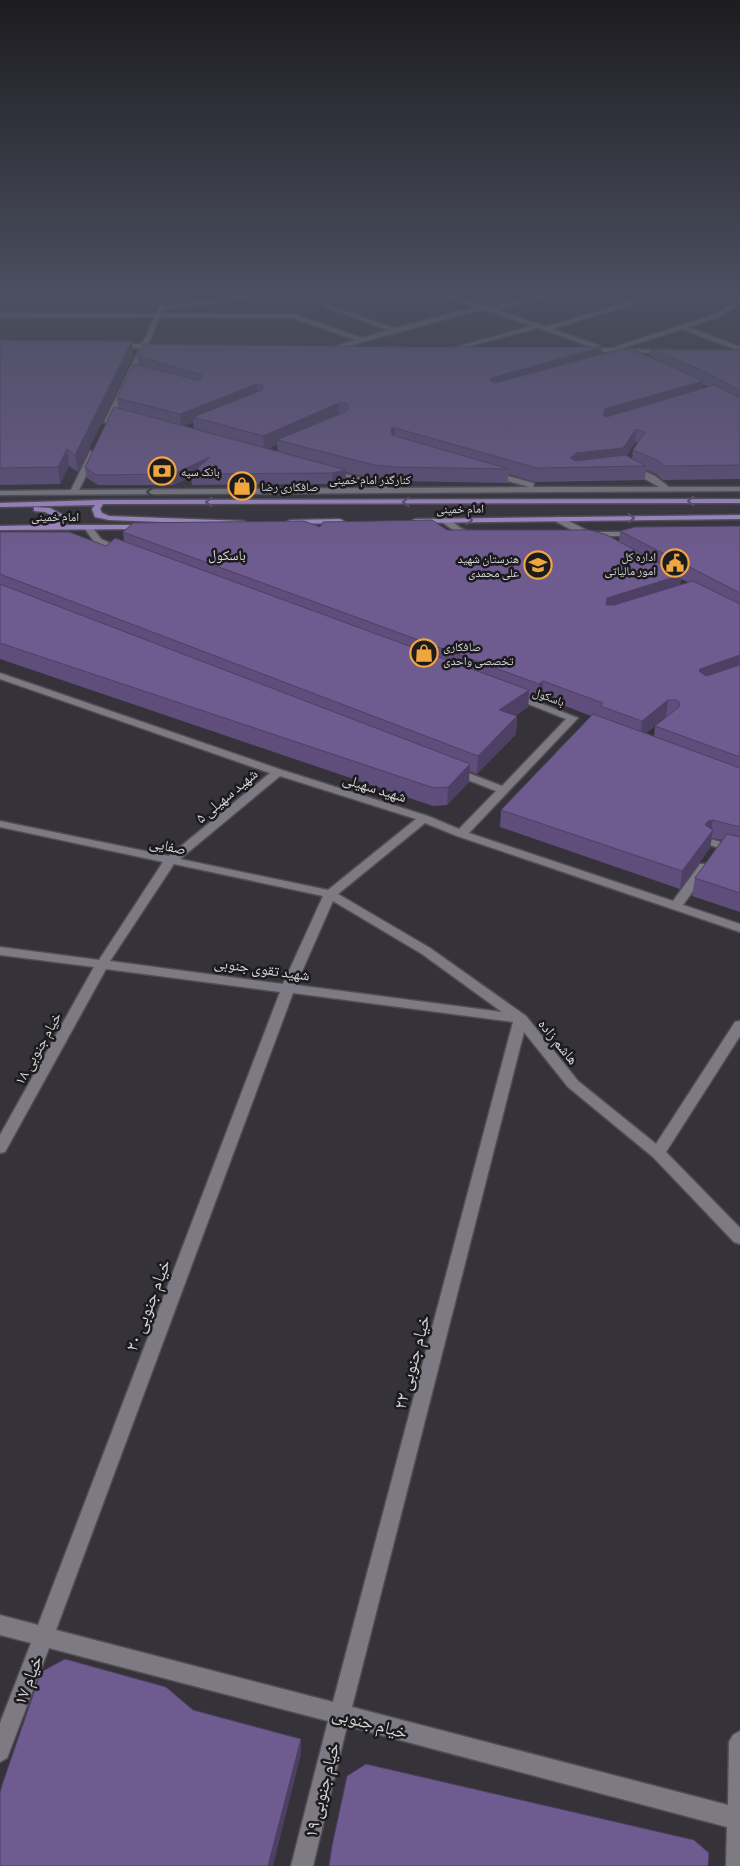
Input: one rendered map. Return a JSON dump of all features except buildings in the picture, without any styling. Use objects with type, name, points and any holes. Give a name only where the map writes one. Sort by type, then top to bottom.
[{"type":"main road","name":"امام خمینی","points":[[0,506],[101,502],[740,501]]},
{"type":"main road","points":[[101,502],[96,509],[98,515],[109,518],[242,523]]},
{"type":"main road","points":[[0,506],[47,510],[60,517],[59,522],[47,529]]},
{"type":"main road","name":"امام خمینی","points":[[406,521],[740,517]]},
{"type":"main road","points":[[281,522],[348,521]]},
{"type":"main road","name":"امام خمینی","points":[[0,528],[89,529],[252,522]]},
{"type":"street","points":[[104,430],[128,380]]},
{"type":"street","points":[[113,413],[122,415]]},
{"type":"street","points":[[74,492],[96,448]]},
{"type":"street","points":[[630,458],[625,465],[652,478],[667,489]]},
{"type":"street","points":[[323,470],[398,491]]},
{"type":"street","points":[[488,472],[543,489]]},
{"type":"street","points":[[534,502],[566,489]]},
{"type":"street","name":"کنارگذر امام خمینی","points":[[0,493],[740,489]]},
{"type":"street","points":[[558,519],[606,544]]},
{"type":"street","points":[[445,520],[463,533],[483,533]]},
{"type":"street","points":[[89,529],[94,541],[130,553]]},
{"type":"street","points":[[570,534],[646,534]]},
{"type":"street","name":"شهید سهیلی","points":[[0,676],[278,772],[424,818],[462,834],[677,905],[740,928]]},
{"type":"street","name":"باسکول","points":[[462,834],[503,790],[577,720],[499,691]]},
{"type":"street","points":[[447,768],[503,790]]},
{"type":"street","name":"شهید سهیلی ۵","points":[[103,963],[170,860],[278,772]]},
{"type":"street","points":[[330,894],[424,818]]},
{"type":"street","name":"صفایی","points":[[0,824],[330,894]]},
{"type":"street","points":[[677,905],[713,850],[740,851]]},
{"type":"street","name":"خیام جنوبی ۲۰","points":[[43,1636],[288,988],[330,894]]},
{"type":"street","name":"هاشم زاده","points":[[330,894],[426,951],[520,1019],[573,1084],[658,1153],[740,1238]]},
{"type":"street","name":"شهید تقوی جنوبی","points":[[0,951],[520,1019]]},
{"type":"street","name":"خیام جنوبی ۱۸","points":[[0,1148],[103,963]]},
{"type":"street","name":"خیام جنوبی ۲۲","points":[[340,1714],[520,1019]]},
{"type":"street","points":[[658,1153],[740,1025]]},
{"type":"street","name":"خیام جنوبی","points":[[0,1625],[739,1818]]},
{"type":"street","name":"خیام ۱۷","points":[[0,1751],[43,1636]]},
{"type":"street","name":"خیام جنوبی ۱۹","points":[[302,1866],[340,1714]]},
{"type":"street","points":[[737,1866],[740,1742]]},
{"type":"place","name":"بانک سپه","points":[[162,471]]},
{"type":"place","name":"صافکاری رضا","points":[[242,486]]},
{"type":"place","name":"اداره کل امور مالیاتی","points":[[675,563]]},
{"type":"place","name":"هنرستان شهید علی محمدی","points":[[538,565]]},
{"type":"place","name":"صافکاری تخصصی واحدی","points":[[424,653]]},
{"type":"district","name":"باسکول","points":[[227,554]]}]
